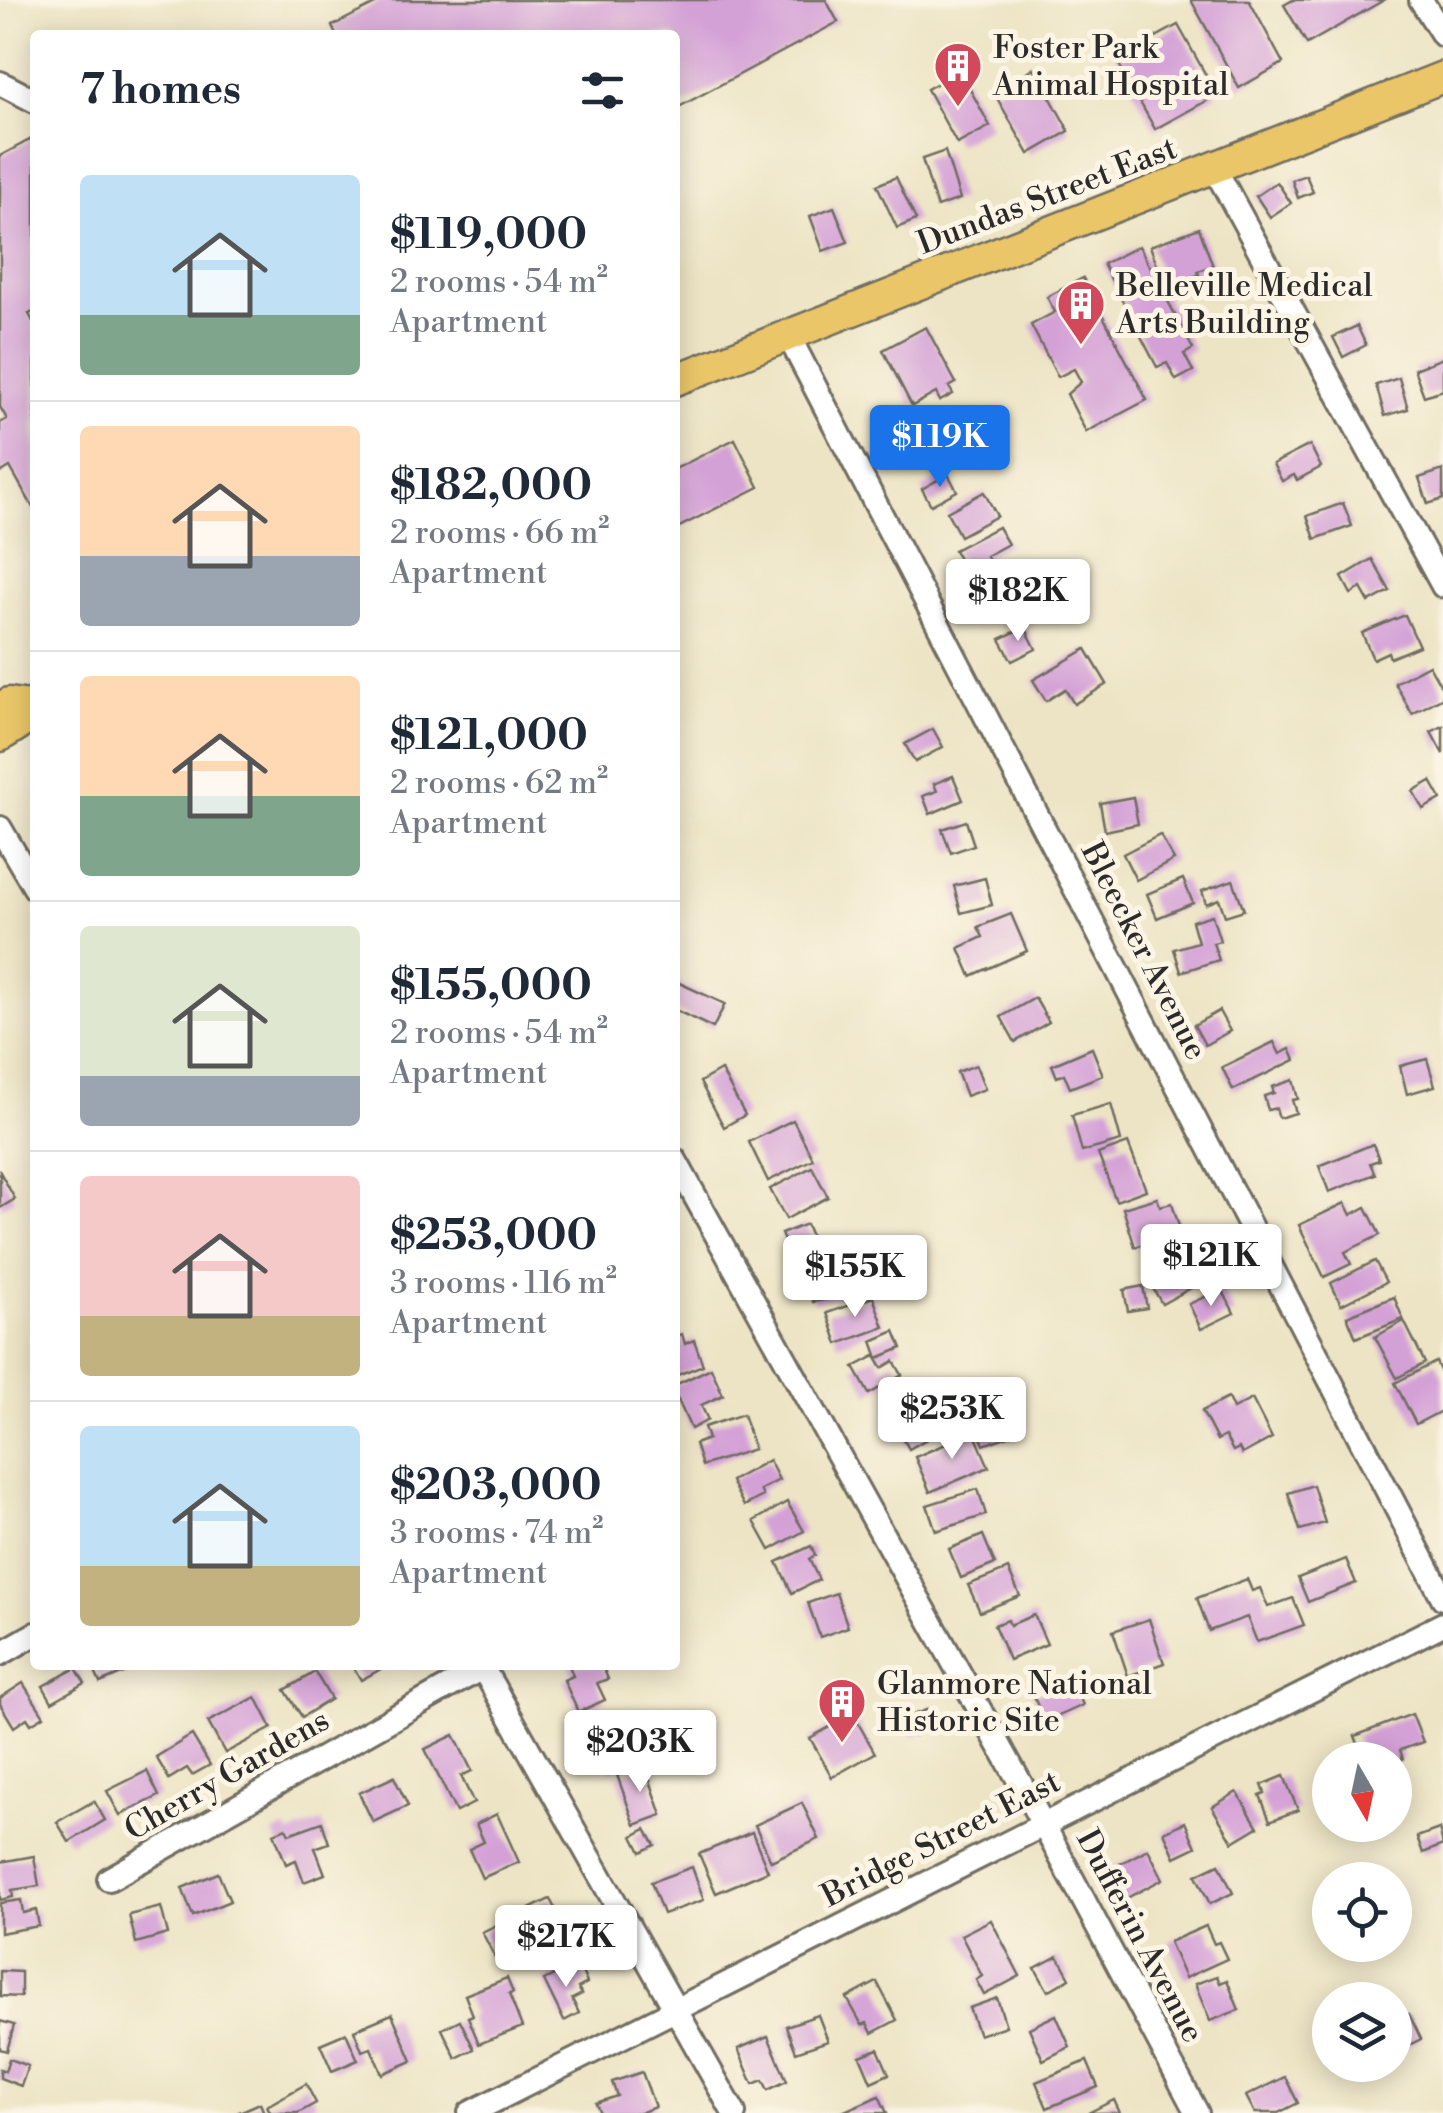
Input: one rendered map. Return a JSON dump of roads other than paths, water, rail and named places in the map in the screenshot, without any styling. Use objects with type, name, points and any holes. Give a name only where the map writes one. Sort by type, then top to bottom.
[{"type":"main road","name":"Dundas Street East","points":[[680,378],[1443,76]]},
{"type":"main road","points":[[0,736],[22,723],[21,706]]},
{"type":"street","points":[[1421,0],[1443,35]]},
{"type":"street","points":[[0,83],[30,98]]},
{"type":"street","points":[[1215,169],[1443,586]]},
{"type":"street","name":"Bleecker Avenue","points":[[788,334],[1443,1598]]},
{"type":"street","points":[[0,828],[30,879]]},
{"type":"street","name":"Dufferin Avenue","points":[[680,1169],[1043,1824],[1198,2113]]},
{"type":"street","name":"Bridge Street East","points":[[470,2113],[1443,1624]]},
{"type":"street","points":[[0,1654],[30,1637]]},
{"type":"street","name":"Cherry Gardens","points":[[109,1880],[475,1670]]},
{"type":"street","points":[[484,1670],[734,2113]]},
{"type":"place","name":"Foster Park Animal Hospital","points":[[958,108]]},
{"type":"place","name":"Belleville Medical Arts Building","points":[[1081,346]]},
{"type":"place","name":"Glanmore National Historic Site","points":[[842,1744]]}]
